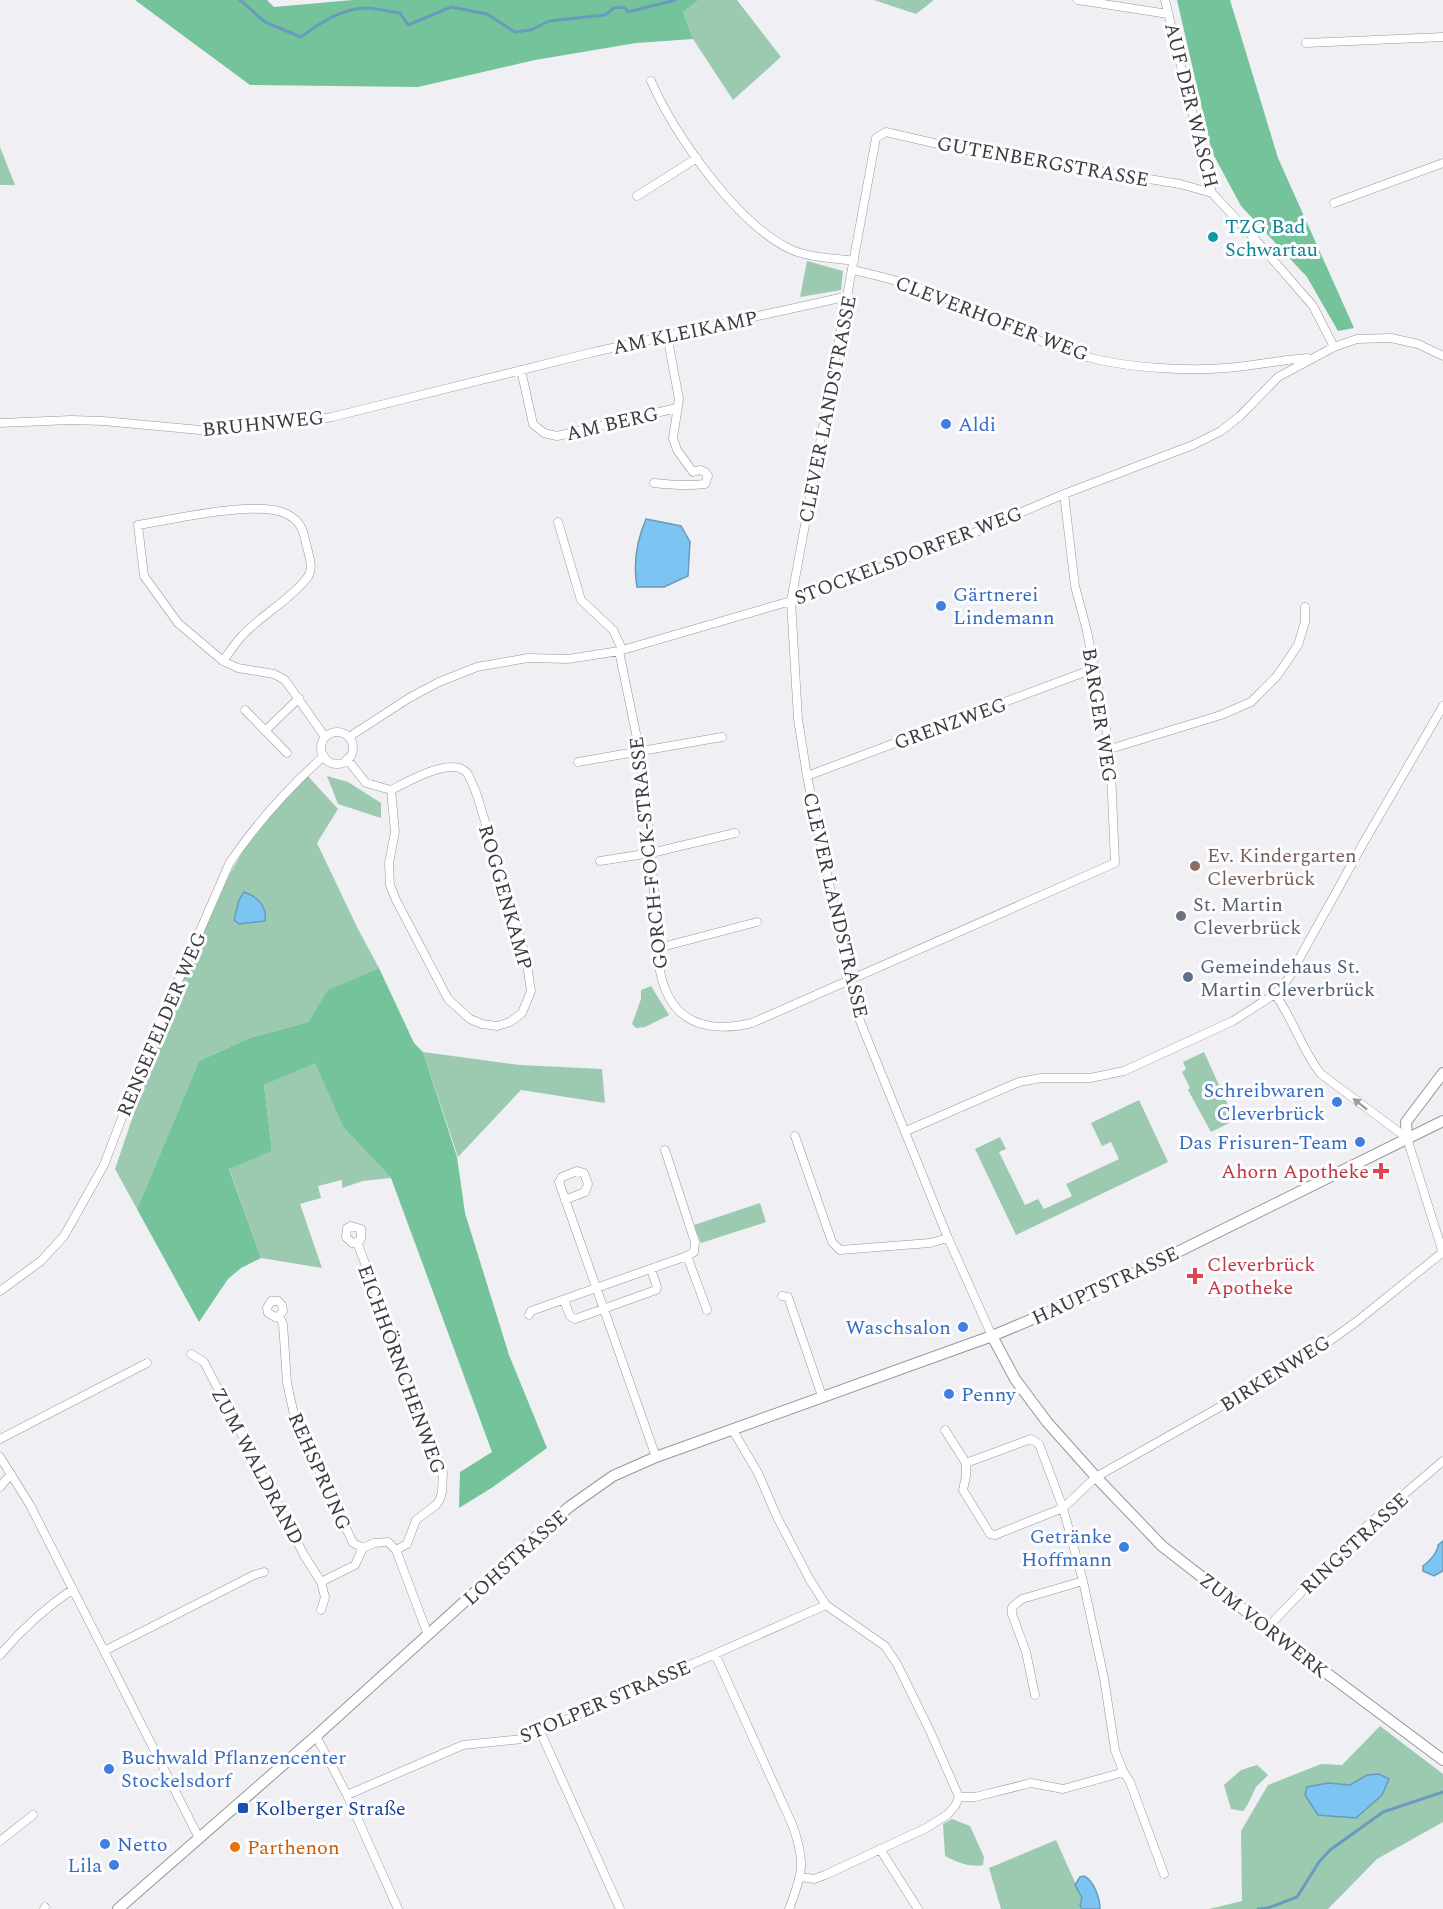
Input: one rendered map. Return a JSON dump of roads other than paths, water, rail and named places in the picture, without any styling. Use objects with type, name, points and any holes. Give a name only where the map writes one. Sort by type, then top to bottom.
[{"type":"main road","points":[[1407,1138],[1406,1122],[1443,1073]]},
{"type":"main road","name":"HAUPTSTRASSE","points":[[992,1336],[1125,1278],[1443,1121]]},
{"type":"main road","name":"LOHSTRASSE","points":[[118,1909],[316,1736],[548,1526],[576,1502],[613,1476],[656,1457],[992,1336]]},
{"type":"main road","name":"CLEVER LANDSTRASSE","points":[[992,1336],[1026,1395],[1096,1477]]},
{"type":"main road","name":"ZUM VORWERK","points":[[1096,1477],[1162,1546],[1441,1759]]},
{"type":"street","points":[[1078,0],[1168,14]]},
{"type":"street","name":"AUF DER WASCH","points":[[1165,0],[1212,193],[1313,306],[1334,347]]},
{"type":"street","points":[[1306,43],[1443,37]]},
{"type":"street","name":"CLEVERHOFER WEG","points":[[651,81],[683,140],[725,195],[758,227],[791,250],[853,266],[929,291],[1017,332],[1094,358],[1121,364],[1153,368],[1226,368],[1311,358]]},
{"type":"street","name":"GUTENBERGSTRASSE","points":[[876,138],[886,132],[955,148],[1180,184],[1212,193]]},
{"type":"street","name":"CLEVER LANDSTRASSE","points":[[876,138],[849,296],[791,601],[798,719],[807,776],[849,980],[860,1021],[948,1238],[992,1336]]},
{"type":"street","points":[[637,196],[697,158]]},
{"type":"street","points":[[1334,203],[1443,163]]},
{"type":"street","name":"AM KLEIKAMP","points":[[521,370],[667,335],[849,296]]},
{"type":"street","points":[[667,335],[679,399],[673,438],[677,450],[693,472],[692,483]]},
{"type":"street","name":"STOCKELSDORFER WEG","points":[[349,738],[409,698],[439,682],[477,668],[528,658],[568,659],[620,650],[791,601],[969,535],[1064,494],[1193,445],[1221,431],[1240,416],[1278,377],[1334,347],[1358,339],[1391,338],[1418,344],[1442,354]]},
{"type":"street","name":"AM BERG","points":[[521,370],[533,424],[544,433],[557,436],[677,408]]},
{"type":"street","name":"BRUHNWEG","points":[[0,423],[103,421],[211,431],[303,422],[521,370]]},
{"type":"street","points":[[654,483],[684,486],[692,483],[705,484],[708,476],[705,472],[700,470],[693,472]]},
{"type":"street","name":"BARGER WEG","points":[[849,980],[1115,863],[1110,749],[1087,631],[1075,586],[1064,494]]},
{"type":"street","points":[[222,661],[243,635],[308,577],[311,570],[303,530],[300,524],[286,514],[274,510],[241,510],[138,525],[144,576],[178,623],[222,661],[238,668],[285,680],[325,737]]},
{"type":"street","name":"GORCH-FOCK-STRASSE","points":[[558,522],[581,600],[613,630],[620,650],[640,753],[663,990],[685,1017],[704,1025],[731,1028],[752,1023],[849,980]]},
{"type":"street","points":[[1110,749],[1221,715],[1251,702],[1277,676],[1298,645],[1305,622],[1305,607]]},
{"type":"street","name":"GRENZWEG","points":[[807,776],[1093,669]]},
{"type":"street","points":[[265,731],[299,698]]},
{"type":"street","points":[[906,1131],[1019,1083],[1041,1078],[1090,1078],[1124,1071],[1233,1021],[1275,994],[1288,979],[1443,706]]},
{"type":"street","points":[[245,710],[286,753]]},
{"type":"street","points":[[340,732],[349,738],[352,742],[352,751],[347,759],[332,763],[324,756],[321,750],[325,737],[329,734],[340,732]]},
{"type":"street","points":[[578,762],[722,737]]},
{"type":"street","name":"RENSEFELDER WEG","points":[[0,1291],[41,1261],[64,1236],[104,1165],[145,1056],[230,862],[247,837],[294,783],[324,756]]},
{"type":"street","points":[[347,759],[366,783],[391,790]]},
{"type":"street","name":"ROGGENKAMP","points":[[447,766],[460,767],[467,773],[484,818],[526,958],[531,991],[522,1013],[510,1022],[497,1026],[482,1024],[470,1019],[448,999],[410,928],[390,885],[389,863],[395,832],[391,790],[447,766]]},
{"type":"street","points":[[600,861],[651,853],[735,832]]},
{"type":"street","points":[[658,948],[757,922]]},
{"type":"street","points":[[1275,994],[1287,1011],[1312,1063],[1321,1074],[1407,1138],[1443,1253]]},
{"type":"street","points":[[795,1136],[832,1242],[840,1250],[930,1243],[948,1238]]},
{"type":"street","points":[[529,1315],[531,1311],[694,1252],[695,1242],[665,1150]]},
{"type":"street","points":[[565,1200],[656,1457]]},
{"type":"street","name":"EICHHÖRNCHENWEG","points":[[357,1242],[443,1472],[440,1499],[416,1520],[407,1544],[396,1550]]},
{"type":"street","name":"BIRKENWEG","points":[[1096,1477],[1302,1360],[1356,1322],[1443,1253]]},
{"type":"street","points":[[687,1256],[707,1310]]},
{"type":"street","points":[[564,1300],[570,1316],[574,1319],[656,1290],[651,1269]]},
{"type":"street","points":[[782,1296],[788,1297],[822,1396]]},
{"type":"street","name":"REHSPRUNG","points":[[279,1316],[283,1324],[287,1383],[297,1428],[310,1443],[327,1493],[353,1543],[363,1548]]},
{"type":"street","name":"ZUM WALDRAND","points":[[191,1354],[204,1362],[304,1555],[321,1582]]},
{"type":"street","points":[[0,1439],[147,1364]]},
{"type":"street","points":[[732,1429],[758,1473],[810,1580],[826,1605],[885,1646],[902,1674],[930,1731],[959,1797],[955,1806],[946,1815],[926,1828],[825,1875],[814,1879],[801,1877]]},
{"type":"street","points":[[945,1430],[966,1463],[963,1490],[990,1534],[995,1535],[1063,1508],[1096,1477]]},
{"type":"street","points":[[966,1463],[1031,1439],[1039,1444],[1063,1508],[1083,1581],[1104,1678],[1115,1750],[1130,1782],[1164,1874]]},
{"type":"street","points":[[0,1457],[30,1504],[199,1838]]},
{"type":"street","name":"RINGSTRASSE","points":[[1268,1628],[1356,1536],[1443,1461]]},
{"type":"street","points":[[0,1487],[11,1474]]},
{"type":"street","points":[[321,1610],[325,1597],[321,1582],[355,1564],[363,1548],[388,1542],[396,1550],[428,1635]]},
{"type":"street","points":[[104,1651],[264,1572]]},
{"type":"street","points":[[1035,1695],[1026,1652],[1012,1614],[1012,1607],[1022,1599],[1083,1581]]},
{"type":"street","points":[[0,1655],[21,1630],[73,1589]]},
{"type":"street","name":"STOLPER STRASSE","points":[[347,1795],[463,1745],[511,1741],[540,1731],[826,1605]]},
{"type":"street","points":[[714,1654],[801,1848],[801,1877],[789,1909]]},
{"type":"street","points":[[540,1731],[620,1909]]},
{"type":"street","points":[[316,1736],[347,1795],[398,1909]]},
{"type":"street","points":[[959,1797],[975,1797],[1031,1783],[1063,1789],[1123,1771]]},
{"type":"street","points":[[0,1841],[33,1815]]},
{"type":"street","points":[[880,1849],[918,1909]]},
{"type":"water","points":[[646,519],[681,526],[690,542],[688,576],[664,587],[637,587],[636,553]]},
{"type":"water","points":[[244,892],[263,907],[265,921],[239,924],[234,920],[239,900]]},
{"type":"water","points":[[1443,1541],[1443,1571],[1434,1576],[1423,1571],[1423,1566],[1433,1557],[1438,1545]]},
{"type":"water","points":[[1379,1774],[1389,1779],[1382,1795],[1356,1818],[1318,1815],[1305,1795],[1307,1787],[1328,1783],[1350,1785],[1367,1775]]},
{"type":"water","points":[[1084,1876],[1096,1890],[1100,1909],[1082,1909],[1080,1905],[1082,1898],[1075,1885],[1080,1877]]},
{"type":"waterway","points":[[240,0],[265,22],[301,37],[332,17],[358,9],[371,8],[400,13],[408,25],[451,7],[487,14],[515,32],[531,30],[549,21],[605,15],[614,8],[624,7],[628,12],[675,0]]},
{"type":"waterway","points":[[1258,1909],[1268,1908],[1297,1897],[1319,1862],[1330,1850],[1383,1812],[1443,1792]]},
{"type":"place","name":"TZG Bad Schwartau","points":[[1213,237]]},
{"type":"place","name":"Aldi","points":[[946,424]]},
{"type":"place","name":"Gärtnerei Lindemann","points":[[941,606]]},
{"type":"place","name":"Ev. Kindergarten Cleverbrück","points":[[1195,866]]},
{"type":"place","name":"St. Martin Cleverbrück","points":[[1181,916]]},
{"type":"place","name":"Gemeindehaus St. Martin Cleverbrück","points":[[1188,977]]},
{"type":"place","name":"Schreibwaren Cleverbrück","points":[[1337,1102]]},
{"type":"place","name":"Das Frisuren-Team","points":[[1360,1142]]},
{"type":"place","name":"Ahorn Apotheke","points":[[1381,1171]]},
{"type":"place","name":"Cleverbrück Apotheke","points":[[1195,1276]]},
{"type":"place","name":"Waschsalon","points":[[963,1327]]},
{"type":"place","name":"Penny","points":[[949,1394]]},
{"type":"place","name":"Getränke Hoffmann","points":[[1124,1547]]},
{"type":"place","name":"Buchwald Pflanzencenter Stockelsdorf","points":[[109,1769]]},
{"type":"place","name":"Kolberger Straße","points":[[243,1808]]},
{"type":"place","name":"Netto","points":[[105,1844]]},
{"type":"place","name":"Parthenon","points":[[235,1847]]},
{"type":"place","name":"Lila","points":[[114,1865]]}]
